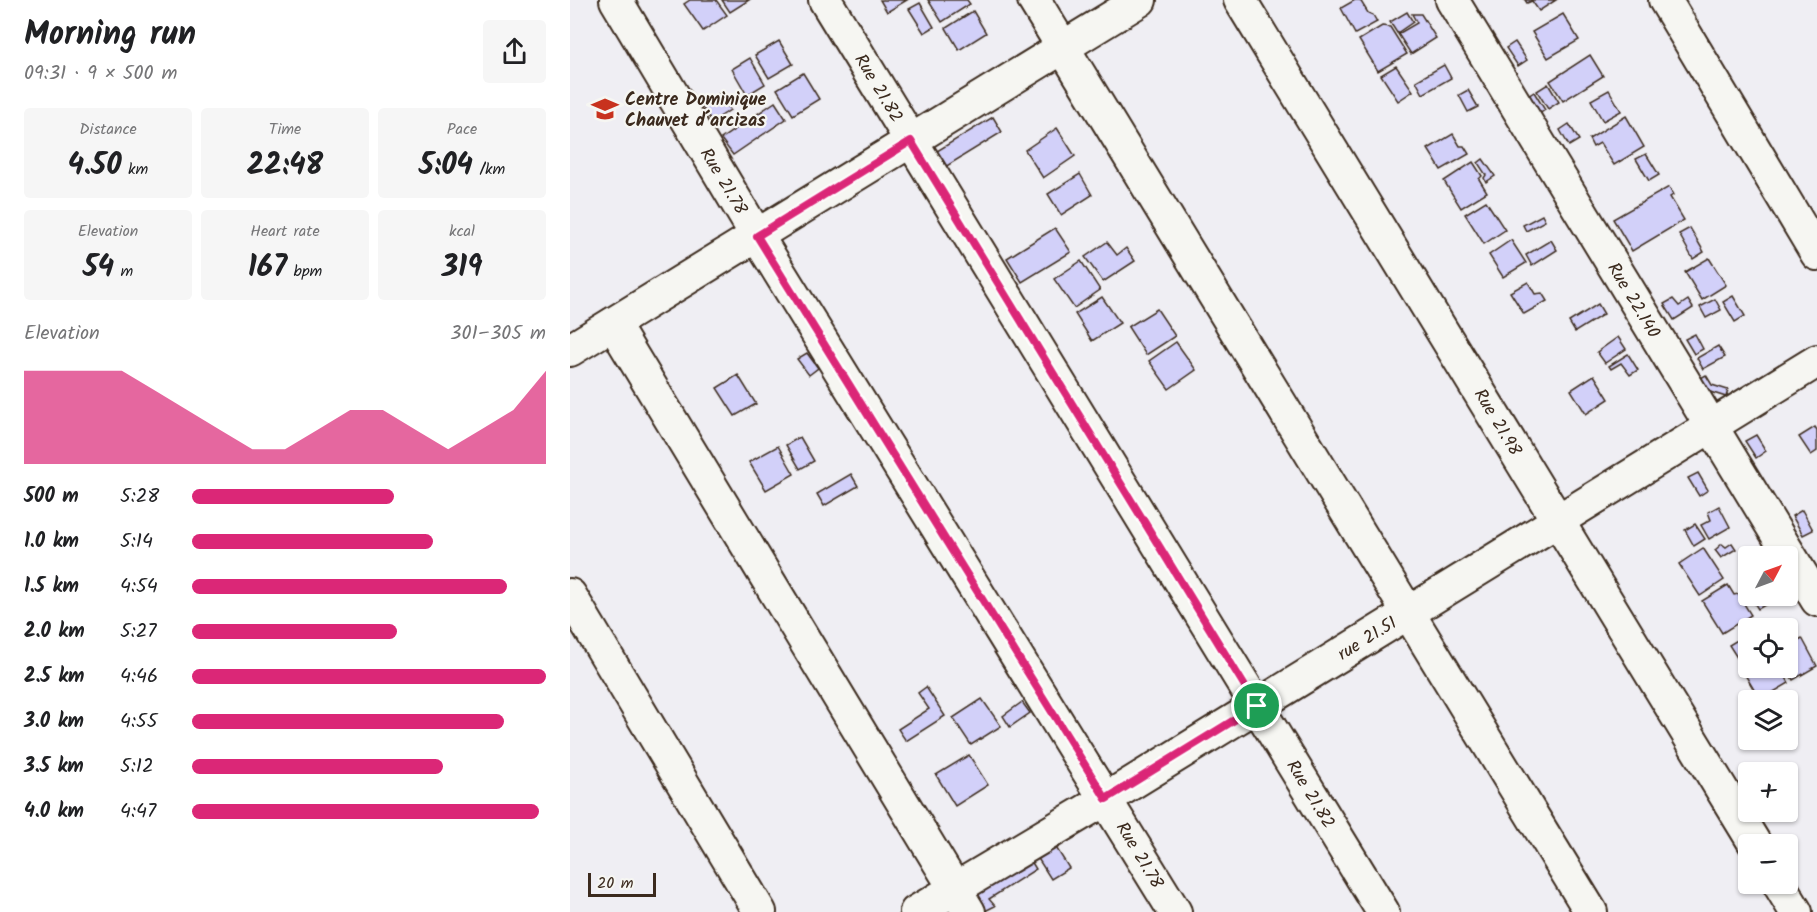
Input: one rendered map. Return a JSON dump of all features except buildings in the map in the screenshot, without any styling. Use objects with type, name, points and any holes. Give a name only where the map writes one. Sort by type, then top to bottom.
[{"type":"street","name":"Rue 21.78","points":[[616,0],[757,236],[1175,912]]},
{"type":"street","name":"Rue 21.82","points":[[825,0],[1383,912]]},
{"type":"street","points":[[1034,0],[1591,912]]},
{"type":"street","points":[[570,350],[1140,0]]},
{"type":"street","name":"Rue 21.98","points":[[1240,0],[1749,834]]},
{"type":"street","name":"Rue 22.140","points":[[1452,0],[1817,600]]},
{"type":"street","points":[[1665,0],[1817,254]]},
{"type":"street","points":[[613,324],[962,901]]},
{"type":"street","name":"rue 21.51","points":[[916,912],[962,901],[1106,799],[1817,362]]},
{"type":"street","points":[[570,595],[760,912]]},
{"type":"street","points":[[1785,894],[1796,912]]},
{"type":"place","name":"Centre Dominique Chauvet d´arcizas","points":[[605,109]]},
{"type":"route","points":[[911,141],[1257,706],[1106,799],[757,236],[911,141]]}]
